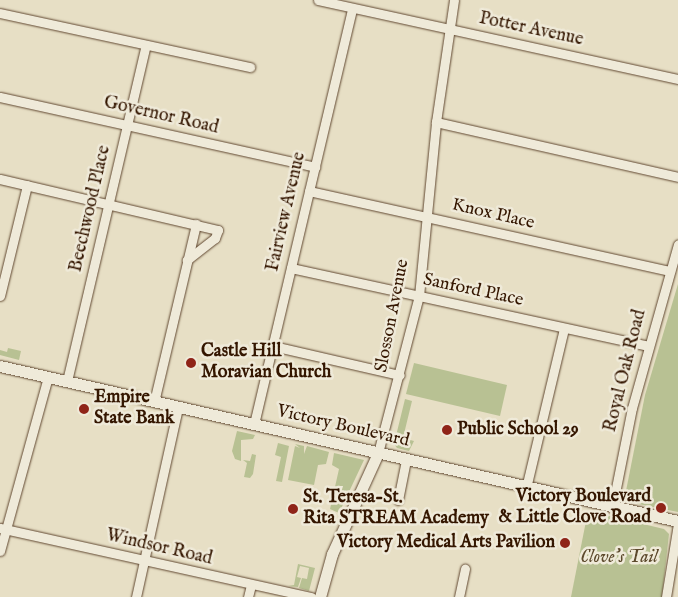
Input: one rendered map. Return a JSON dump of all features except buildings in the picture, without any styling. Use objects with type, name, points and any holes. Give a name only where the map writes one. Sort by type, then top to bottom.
[{"type":"main road","name":"Victory Boulevard","points":[[0,366],[678,523]]},
{"type":"main road","name":"Slosson Avenue","points":[[320,597],[332,554],[378,453]]},
{"type":"street","name":"Potter Avenue","points":[[318,0],[678,79]]},
{"type":"street","name":"Slosson Avenue","points":[[378,453],[400,375],[419,296],[436,122],[448,29],[454,0]]},
{"type":"street","name":"Fairview Avenue","points":[[254,424],[352,8]]},
{"type":"street","points":[[0,14],[250,67]]},
{"type":"street","name":"Beechwood Place","points":[[67,381],[146,45]]},
{"type":"street","name":"Governor Road","points":[[0,97],[315,167]]},
{"type":"street","points":[[436,122],[678,177]]},
{"type":"street","points":[[0,179],[196,224],[219,232],[187,260]]},
{"type":"street","points":[[0,296],[27,185]]},
{"type":"street","name":"Knox Place","points":[[309,191],[670,271]]},
{"type":"street","points":[[154,402],[196,224]]},
{"type":"street","name":"Royal Oak Road","points":[[612,508],[648,346],[678,244]]},
{"type":"street","name":"Sanford Place","points":[[291,268],[648,346]]},
{"type":"street","points":[[526,488],[564,328]]},
{"type":"street","points":[[273,346],[400,375]]},
{"type":"street","points":[[0,550],[3,529],[48,377]]},
{"type":"street","points":[[136,597],[178,407]]},
{"type":"street","points":[[398,500],[406,460]]},
{"type":"street","points":[[666,597],[678,523]]},
{"type":"street","name":"Windsor Road","points":[[3,529],[311,597]]},
{"type":"street","points":[[459,597],[464,569]]},
{"type":"street","points":[[248,597],[251,585]]},
{"type":"green space","points":[[678,284],[678,512],[624,501],[645,395]]},
{"type":"green space","points":[[8,348],[21,351],[19,360],[0,355],[0,350],[7,352]]},
{"type":"green space","points":[[414,363],[507,385],[500,416],[406,394]]},
{"type":"green space","points":[[405,399],[412,401],[403,438],[414,441],[409,451],[397,448],[394,444]]},
{"type":"green space","points":[[237,431],[255,435],[253,439],[241,440],[241,461],[235,459],[232,451]]},
{"type":"green space","points":[[278,443],[289,446],[282,482],[276,481],[281,457],[275,455]]},
{"type":"green space","points":[[295,444],[304,446],[304,454],[307,446],[329,452],[326,464],[318,465],[314,485],[288,480],[295,446],[300,448]]},
{"type":"green space","points":[[334,453],[364,460],[339,513],[330,509],[339,469],[332,465]]},
{"type":"green space","points":[[252,454],[256,455],[253,474],[250,478],[244,477],[247,463],[243,460],[250,461]]},
{"type":"green space","name":"Clove's Tail","points":[[588,511],[664,529],[669,534],[662,597],[571,597]]},
{"type":"green space","points":[[298,564],[315,568],[309,591],[299,588],[302,578],[307,579],[309,568],[300,566],[297,577],[301,578],[298,587],[288,586],[294,585]]},
{"type":"place","name":"Castle Hill Moravian Church","points":[[191,363]]},
{"type":"place","name":"Empire State Bank","points":[[84,409]]},
{"type":"place","name":"Public School 29","points":[[447,430]]},
{"type":"place","name":"Victory Boulevard & Little Clove Road","points":[[661,508]]},
{"type":"place","name":"St. Teresa-St. Rita STREAM Academy","points":[[293,509]]},
{"type":"place","name":"Victory Medical Arts Pavilion","points":[[565,543]]}]
